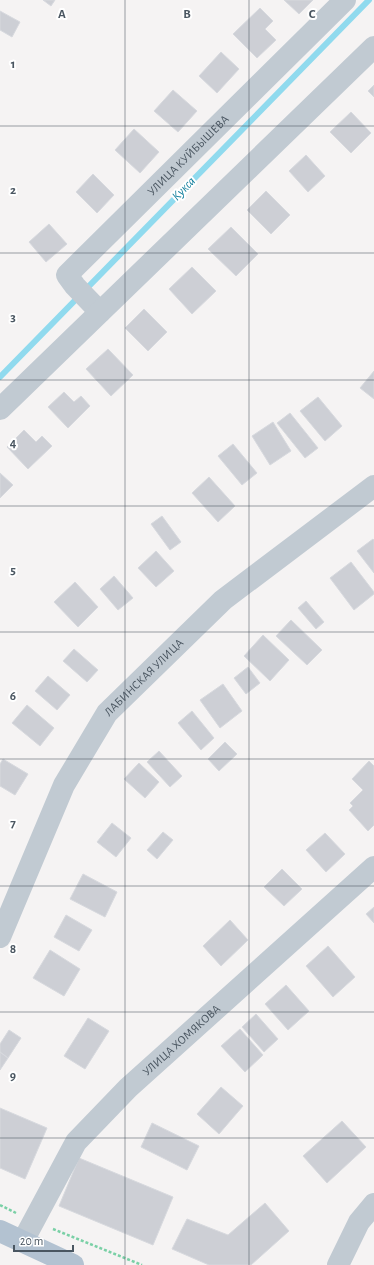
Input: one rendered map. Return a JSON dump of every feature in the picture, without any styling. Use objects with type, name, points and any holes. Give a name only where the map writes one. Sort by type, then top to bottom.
[{"type":"main road","points":[[0,1231],[73,1265]]},
{"type":"street","name":"УЛИЦА КУЙБЫШЕВА","points":[[88,299],[67,275],[345,0]]},
{"type":"street","points":[[0,409],[88,299],[374,47]]},
{"type":"street","name":"ЛАБИНСКАЯ УЛИЦА","points":[[0,937],[64,785],[107,713],[223,600],[374,486]]},
{"type":"street","name":"УЛИЦА ХОМЯКОВА","points":[[23,1241],[76,1142],[91,1125],[128,1088],[374,867]]},
{"type":"street","points":[[338,1265],[358,1222],[374,1204]]},
{"type":"path","points":[[0,1205],[33,1221],[142,1265]]},
{"type":"building","points":[[43,0],[55,0],[51,6]]},
{"type":"building","points":[[284,0],[313,0],[299,14]]},
{"type":"building","points":[[260,8],[273,21],[265,29],[276,40],[257,58],[233,34]]},
{"type":"building","points":[[0,11],[20,22],[12,37],[0,30]]},
{"type":"building","points":[[221,52],[239,69],[217,93],[199,76]]},
{"type":"building","points":[[374,85],[374,97],[368,91]]},
{"type":"building","points":[[173,90],[197,111],[178,132],[154,111]]},
{"type":"building","points":[[351,112],[371,133],[351,153],[330,132]]},
{"type":"building","points":[[134,129],[159,152],[140,173],[115,150]]},
{"type":"building","points":[[306,155],[325,176],[308,192],[289,171]]},
{"type":"building","points":[[93,174],[114,195],[97,213],[76,192]]},
{"type":"building","points":[[266,191],[290,215],[271,234],[247,210]]},
{"type":"building","points":[[49,224],[67,244],[46,262],[29,242]]},
{"type":"building","points":[[231,227],[258,254],[236,276],[208,249]]},
{"type":"building","points":[[192,267],[216,291],[192,314],[169,289]]},
{"type":"building","points":[[144,309],[167,332],[148,351],[125,328]]},
{"type":"building","points":[[108,349],[133,375],[111,396],[86,369]]},
{"type":"building","points":[[374,371],[374,399],[360,388]]},
{"type":"building","points":[[64,392],[74,402],[81,396],[90,406],[68,428],[48,407]]},
{"type":"building","points":[[318,397],[342,426],[325,441],[300,411]]},
{"type":"building","points":[[290,413],[318,448],[305,458],[277,423]]},
{"type":"building","points":[[273,422],[291,451],[270,465],[252,436]]},
{"type":"building","points":[[24,430],[36,442],[42,436],[52,446],[28,469],[7,447]]},
{"type":"building","points":[[233,444],[257,473],[242,485],[218,456]]},
{"type":"building","points":[[0,473],[13,485],[0,498]]},
{"type":"building","points":[[209,477],[235,506],[218,522],[192,493]]},
{"type":"building","points":[[162,516],[181,542],[170,550],[151,524]]},
{"type":"building","points":[[373,539],[374,540],[374,573],[357,551]]},
{"type":"building","points":[[156,551],[174,571],[156,587],[138,568]]},
{"type":"building","points":[[351,562],[374,592],[374,594],[354,610],[330,578]]},
{"type":"building","points":[[114,576],[133,598],[118,610],[100,589]]},
{"type":"building","points":[[75,582],[98,607],[78,627],[54,602]]},
{"type":"building","points":[[306,601],[324,622],[316,629],[298,608]]},
{"type":"building","points":[[291,620],[322,650],[307,665],[276,636]]},
{"type":"building","points":[[263,635],[289,660],[270,681],[244,656]]},
{"type":"building","points":[[74,649],[98,670],[87,682],[63,661]]},
{"type":"building","points":[[248,667],[260,683],[246,694],[234,678]]},
{"type":"building","points":[[48,676],[70,695],[57,710],[35,691]]},
{"type":"building","points":[[223,684],[242,711],[220,728],[200,700]]},
{"type":"building","points":[[27,705],[54,728],[40,746],[12,723]]},
{"type":"building","points":[[192,711],[214,738],[201,750],[178,723]]},
{"type":"building","points":[[225,742],[237,754],[219,771],[208,759]]},
{"type":"building","points":[[159,751],[182,776],[170,787],[147,762]]},
{"type":"building","points":[[3,759],[28,774],[15,795],[0,786],[0,764]]},
{"type":"building","points":[[369,761],[374,766],[374,825],[368,831],[349,810],[353,806],[350,803],[363,790],[352,779]]},
{"type":"building","points":[[139,763],[159,782],[145,798],[124,779]]},
{"type":"building","points":[[112,823],[131,838],[116,857],[97,842]]},
{"type":"building","points":[[163,832],[173,840],[157,859],[147,850]]},
{"type":"building","points":[[325,833],[345,854],[326,872],[306,850]]},
{"type":"building","points":[[282,869],[302,889],[284,906],[264,887]]},
{"type":"building","points":[[83,874],[117,892],[105,917],[70,899]]},
{"type":"building","points":[[374,907],[374,923],[366,914]]},
{"type":"building","points":[[66,915],[92,930],[79,951],[54,937]]},
{"type":"building","points":[[230,920],[248,940],[221,966],[203,946]]},
{"type":"building","points":[[328,946],[355,977],[333,997],[306,966]]},
{"type":"building","points":[[50,950],[80,969],[64,996],[33,978]]},
{"type":"building","points":[[286,985],[309,1011],[288,1030],[265,1004]]},
{"type":"building","points":[[256,1014],[278,1039],[264,1052],[242,1027]]},
{"type":"building","points":[[88,1018],[109,1031],[85,1069],[64,1056]]},
{"type":"building","points":[[240,1029],[263,1055],[245,1072],[221,1046]]},
{"type":"building","points":[[9,1030],[21,1038],[8,1058],[0,1052],[0,1044]]},
{"type":"building","points":[[0,1052],[8,1058],[0,1070]]},
{"type":"building","points":[[221,1087],[243,1106],[219,1134],[197,1114]]},
{"type":"building","points":[[0,1108],[47,1128],[25,1179],[0,1168]]},
{"type":"building","points":[[342,1121],[366,1147],[327,1183],[303,1156]]},
{"type":"building","points":[[152,1123],[199,1146],[187,1170],[141,1147]]},
{"type":"building","points":[[79,1158],[173,1197],[153,1245],[59,1206]]},
{"type":"building","points":[[265,1203],[289,1231],[251,1265],[209,1265],[172,1249],[187,1219],[228,1235]]},
{"type":"waterway","name":"Кукса","points":[[0,377],[369,0]]}]
